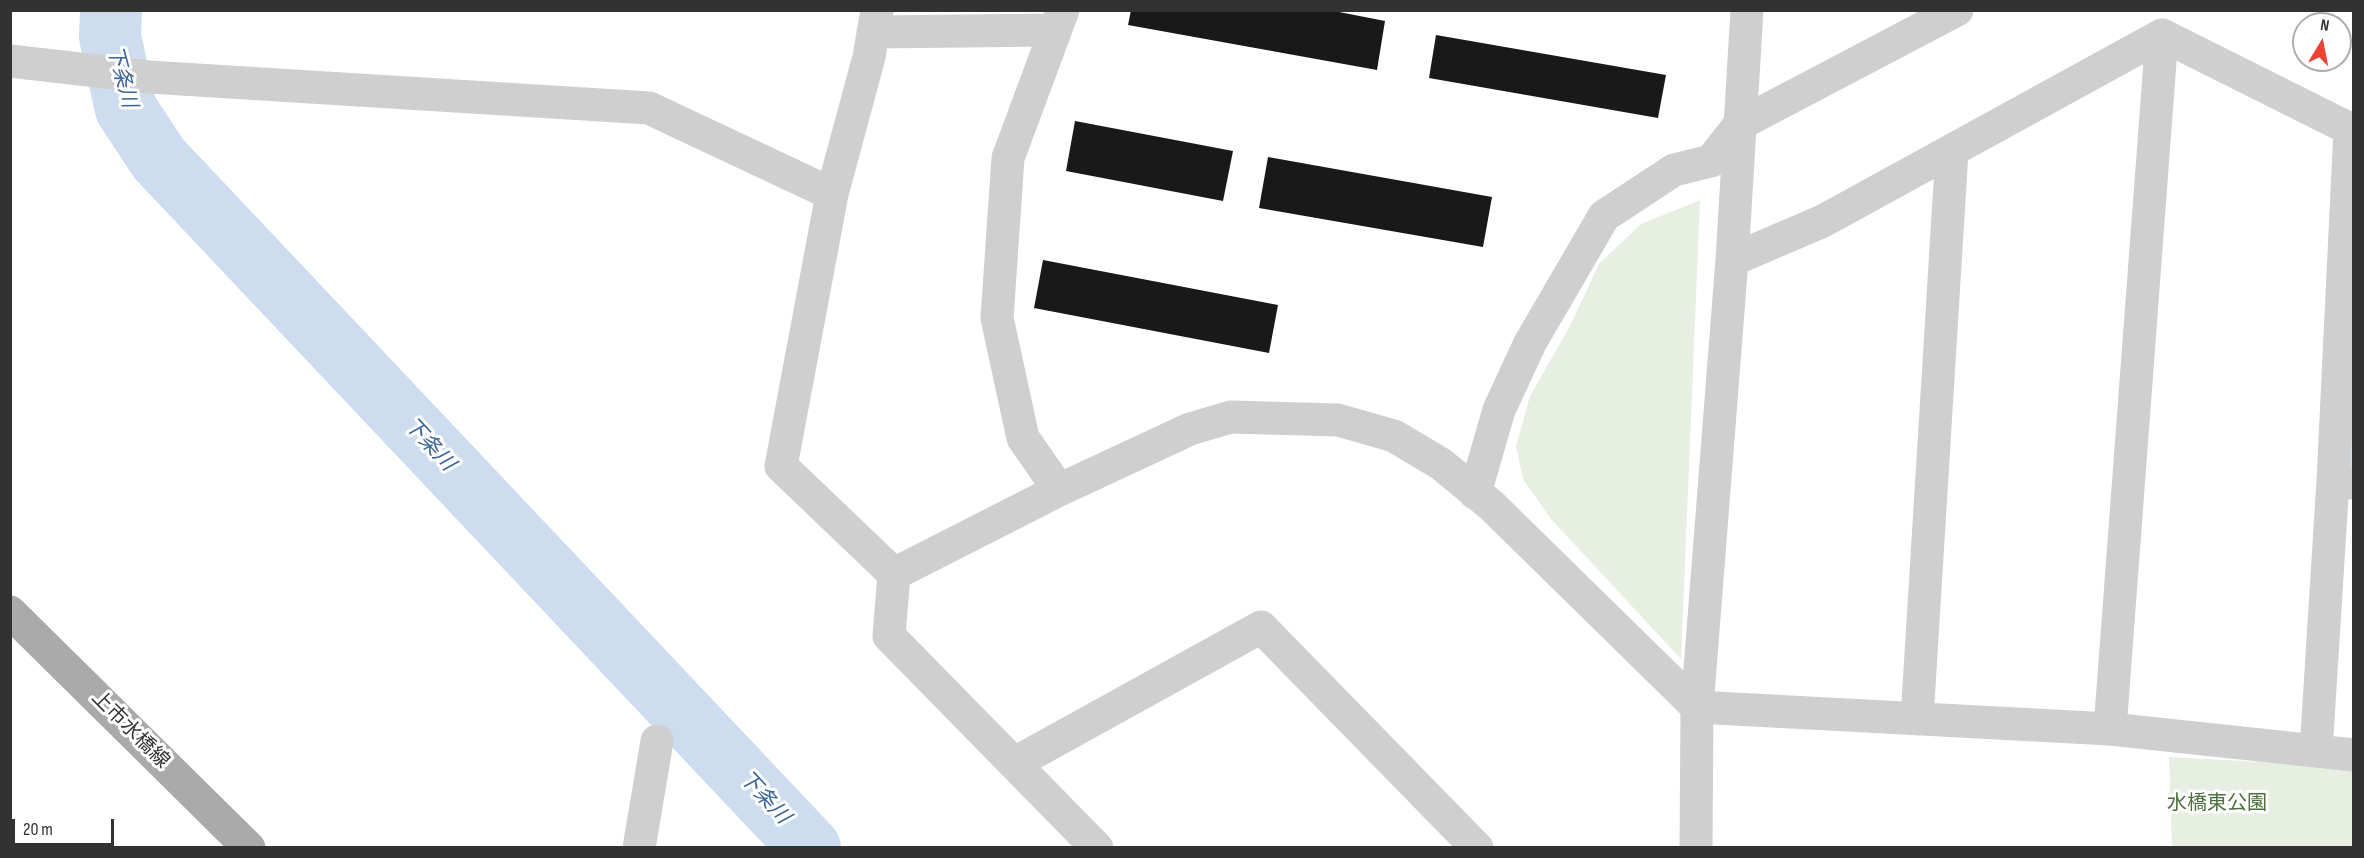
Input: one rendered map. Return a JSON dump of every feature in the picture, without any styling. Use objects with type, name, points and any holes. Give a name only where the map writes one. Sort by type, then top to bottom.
[{"type":"main road","name":"上市水橋線","points":[[10,612],[249,848]]},
{"type":"street","points":[[1695,848],[1696,707],[1732,260],[1747,10]]},
{"type":"street","points":[[1475,493],[1499,410],[1512,381],[1530,343],[1604,216],[1674,170],[1711,161],[1740,124],[1957,10]]},
{"type":"street","points":[[894,574],[781,466],[832,194],[869,57],[875,21],[1058,20],[1008,158],[997,318],[1023,438],[1059,490]]},
{"type":"street","points":[[1732,260],[1823,221],[2162,35]]},
{"type":"street","points":[[2162,35],[2350,129],[2343,482],[2316,751]]},
{"type":"street","points":[[2110,729],[2162,35]]},
{"type":"street","points":[[10,61],[149,77],[649,108],[832,194]]},
{"type":"street","points":[[1917,719],[1952,151]]},
{"type":"street","points":[[894,574],[1059,490],[1190,429],[1232,417],[1338,420],[1394,436],[1441,464],[1492,506],[1696,707],[2110,729],[2354,755]]},
{"type":"street","points":[[894,574],[888,636],[1097,848]]},
{"type":"street","points":[[1015,763],[1261,627],[1477,848]]},
{"type":"street","points":[[639,848],[657,741]]},
{"type":"green space","points":[[1700,200],[1681,659],[1551,519],[1523,479],[1516,446],[1530,396],[1570,326],[1599,264],[1641,224]]},
{"type":"green space","name":"水橋東公園","points":[[2169,757],[2353,767],[2353,847],[2172,847]]},
{"type":"building","points":[[1131,10],[1329,10],[1385,21],[1377,70],[1128,25]]},
{"type":"building","points":[[1436,35],[1666,75],[1658,118],[1429,78]]},
{"type":"building","points":[[1075,121],[1233,151],[1223,201],[1066,171]]},
{"type":"building","points":[[1268,157],[1492,197],[1483,247],[1259,208]]},
{"type":"building","points":[[1043,260],[1278,305],[1269,353],[1034,308]]},
{"type":"waterway","name":"下条川","points":[[111,10],[110,37],[126,109],[159,159],[810,848]]},
{"type":"waterway","points":[[2350,480],[2354,417]]}]
